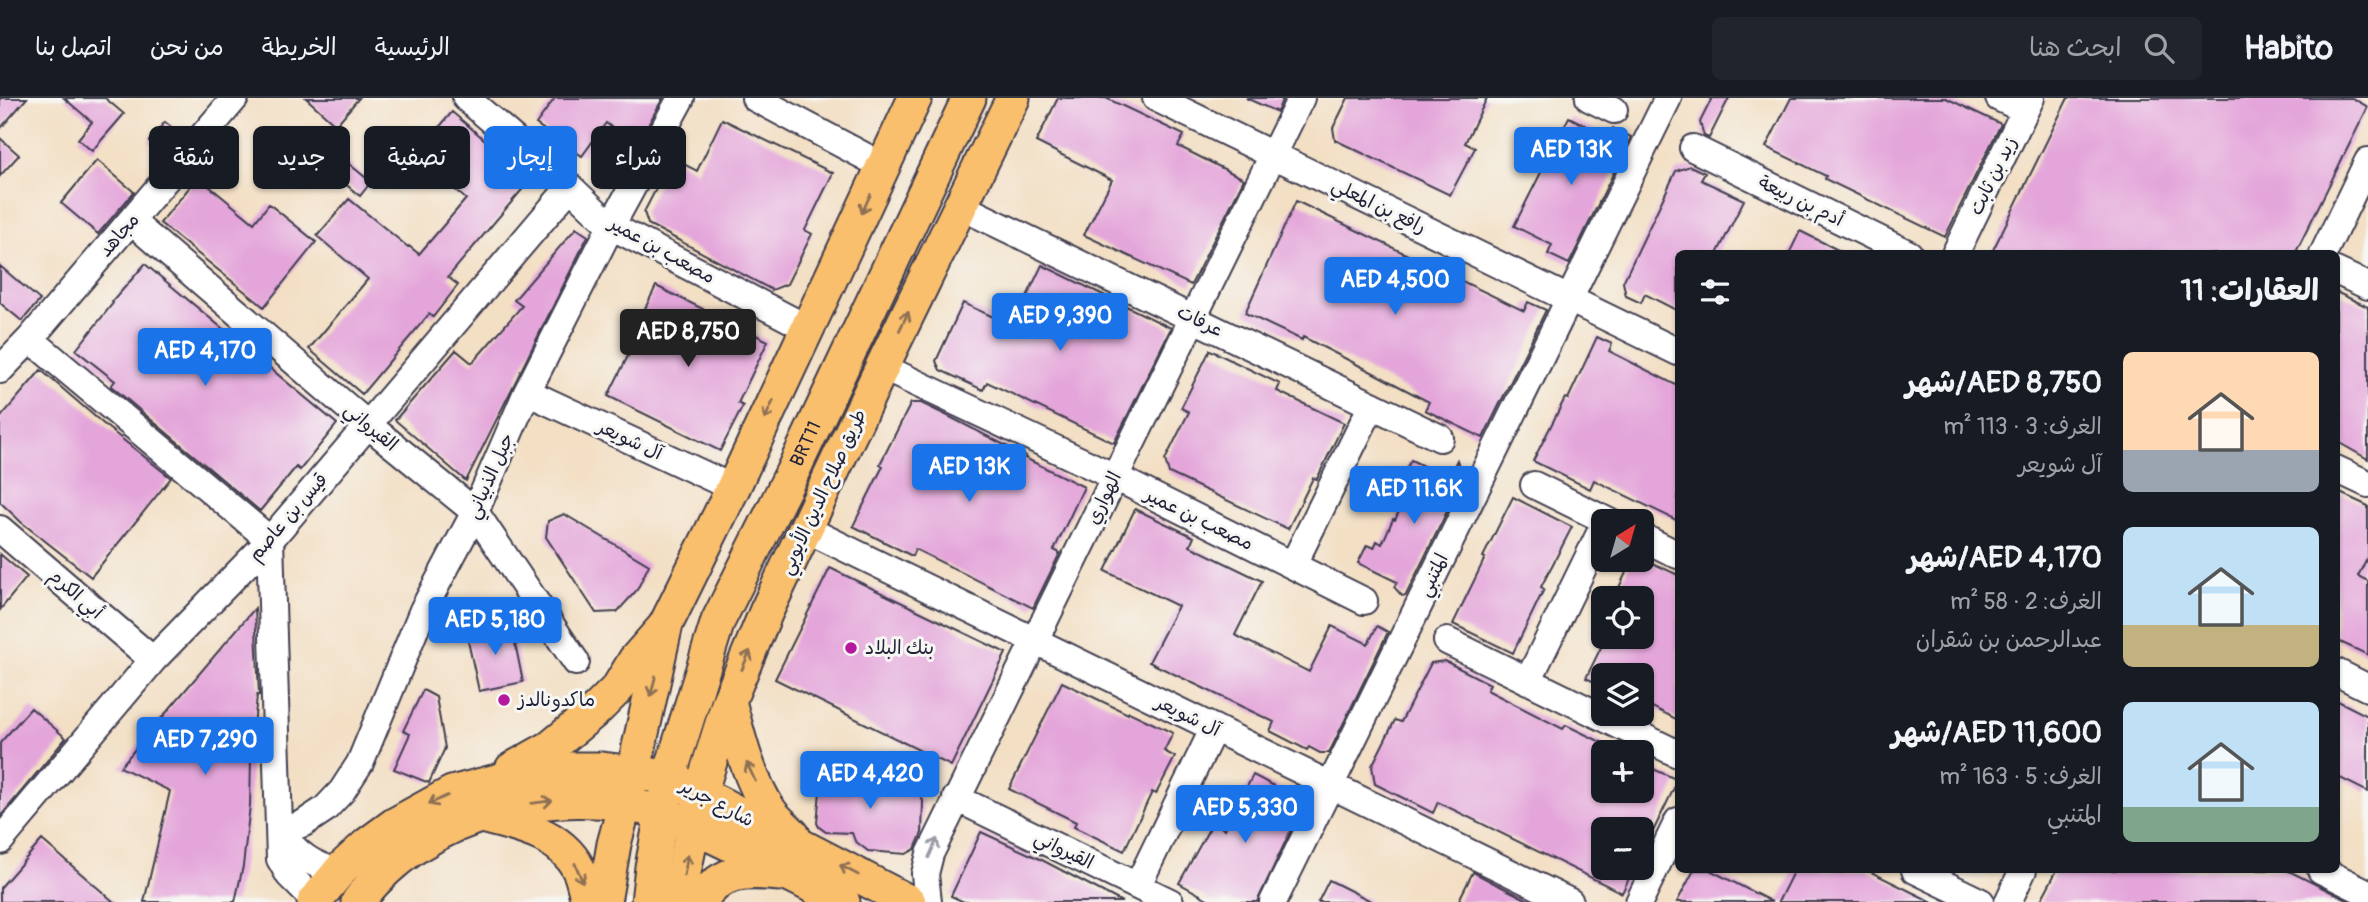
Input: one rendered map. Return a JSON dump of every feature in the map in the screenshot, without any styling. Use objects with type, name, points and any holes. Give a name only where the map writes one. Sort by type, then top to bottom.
[{"type":"main road","points":[[604,902],[623,805],[633,774],[666,624],[733,488],[915,98]]},
{"type":"main road","name":"BRT11","points":[[648,902],[666,796],[718,621],[792,473],[969,98]]},
{"type":"main road","name":"طريق صلاح الدين الأيوبي","points":[[678,902],[700,794],[729,701],[766,612],[1013,98]]},
{"type":"main road","points":[[314,902],[339,872],[368,844],[403,819],[452,793],[491,782],[551,747],[618,688],[635,660],[666,624]]},
{"type":"main road","points":[[729,701],[743,754],[771,813],[805,846]]},
{"type":"main road","name":"شارع جرير","points":[[491,782],[527,773],[563,769],[600,769],[633,774],[666,796],[700,794],[909,902]]},
{"type":"main road","points":[[358,902],[371,884],[422,844],[454,826],[482,816],[528,804],[565,799],[623,805],[666,796],[692,827],[718,836],[843,902]]},
{"type":"main road","points":[[482,816],[530,829],[554,842],[573,862],[580,874],[588,902]]},
{"type":"main road","points":[[700,902],[715,884],[739,873],[752,871],[790,875]]},
{"type":"street","name":"مجاهد","points":[[0,370],[30,339],[235,98]]},
{"type":"street","name":"مصعب بن عمير","points":[[466,98],[499,126]]},
{"type":"street","name":"جبل الذبياني","points":[[281,832],[304,823],[325,809],[342,791],[360,763],[422,610],[475,512],[527,392],[611,226],[681,98]]},
{"type":"street","points":[[755,98],[884,166]]},
{"type":"street","name":"رافع بن المعلي","points":[[1156,98],[1675,351]]},
{"type":"street","name":"الهواري","points":[[928,902],[926,864],[956,798],[1301,98]]},
{"type":"street","points":[[1590,98],[1614,110]]},
{"type":"street","name":"المتنبي","points":[[1273,902],[1668,98]]},
{"type":"street","points":[[1999,98],[2028,104]]},
{"type":"street","name":"زيد بن ثابت","points":[[1957,250],[2028,104]]},
{"type":"street","name":"أدم بن ربيعة","points":[[1693,148],[1901,250]]},
{"type":"street","points":[[2325,250],[2368,160]]},
{"type":"street","name":"قيس بن عاصم","points":[[0,841],[153,660],[270,540],[568,189]]},
{"type":"street","name":"مصعب بن عمير","points":[[572,189],[611,226],[807,328]]},
{"type":"street","name":"عرفات","points":[[960,206],[1440,438]]},
{"type":"street","name":"القيرواني","points":[[131,221],[367,424],[475,512],[576,662]]},
{"type":"street","points":[[2340,273],[2368,286]]},
{"type":"street","points":[[30,339],[270,540],[280,859],[298,886],[314,902]]},
{"type":"street","name":"مصعب بن عمير","points":[[882,367],[1115,477],[1364,601]]},
{"type":"street","name":"آل شويعر","points":[[527,392],[733,488]]},
{"type":"street","points":[[1293,565],[1372,405]]},
{"type":"street","points":[[2340,471],[2368,484]]},
{"type":"street","points":[[1534,485],[1591,515]]},
{"type":"street","name":"أبي الكرم","points":[[0,529],[153,660]]},
{"type":"street","name":"آل شويعر","points":[[806,529],[1570,902]]},
{"type":"street","points":[[1654,543],[1675,554]]},
{"type":"street","points":[[1528,681],[1591,553]]},
{"type":"street","points":[[1447,641],[1675,753]]},
{"type":"street","points":[[2340,674],[2368,688]]},
{"type":"street","points":[[1138,885],[1214,728]]},
{"type":"street","name":"القيرواني","points":[[956,798],[1170,902]]},
{"type":"street","points":[[1639,902],[1675,827]]},
{"type":"street","points":[[281,832],[291,846],[306,859],[321,868],[339,872]]},
{"type":"street","points":[[1921,873],[1981,902]]},
{"type":"street","points":[[2008,902],[2022,873]]},
{"type":"street","points":[[2327,873],[2368,893]]},
{"type":"building","points":[[0,98],[27,98],[0,129]]},
{"type":"building","points":[[64,98],[105,98],[124,114],[92,151],[78,139],[92,122]]},
{"type":"building","points":[[306,98],[359,98],[336,125]]},
{"type":"building","points":[[555,98],[663,98],[648,126],[610,126],[606,123],[604,126],[591,126],[591,144],[582,156],[577,153],[577,126],[536,124]]},
{"type":"building","points":[[1058,98],[1106,98],[1184,135],[1178,146],[1244,179],[1191,285],[1084,235],[1112,180],[1036,142]]},
{"type":"building","points":[[1246,98],[1283,98],[1277,112]]},
{"type":"building","points":[[1348,98],[1487,98],[1465,143],[1475,148],[1450,195],[1335,140],[1333,128]]},
{"type":"building","points":[[1712,98],[1729,98],[1709,138],[1704,136],[1700,122]]},
{"type":"building","points":[[1791,98],[1946,98],[2001,124],[1945,237],[1766,147]]},
{"type":"building","points":[[2068,98],[2352,98],[2368,107],[2297,250],[1993,250]]},
{"type":"building","points":[[452,112],[469,126],[440,126]]},
{"type":"building","points":[[1569,117],[1608,137],[1613,128],[1631,137],[1569,264],[1548,254],[1552,245],[1514,226]]},
{"type":"building","points":[[722,119],[833,173],[805,230],[812,234],[787,284],[772,290],[648,224],[644,212],[656,189],[686,189],[686,165],[697,171]]},
{"type":"building","points":[[470,127],[484,139],[484,189],[523,189],[448,277],[458,285],[433,317],[429,314],[362,394],[309,349],[368,279],[317,236],[349,199],[419,254],[466,199],[454,189],[470,189]]},
{"type":"building","points":[[0,138],[19,155],[0,176]]},
{"type":"building","points":[[97,160],[134,192],[98,234],[61,203]]},
{"type":"building","points":[[350,165],[364,176],[366,189],[360,196],[350,188]]},
{"type":"building","points":[[1690,166],[1705,173],[1701,180],[1744,200],[1719,250],[1675,250],[1675,309],[1645,294],[1641,303],[1626,296],[1623,282],[1676,171]]},
{"type":"building","points":[[188,189],[213,189],[254,223],[269,204],[316,242],[264,307],[160,223]]},
{"type":"building","points":[[1296,201],[1524,311],[1528,302],[1546,310],[1483,438],[1425,410],[1429,402],[1303,337],[1302,340],[1245,313]]},
{"type":"building","points":[[576,228],[588,236],[466,481],[395,420],[456,350],[472,363],[522,306],[514,300]]},
{"type":"building","points":[[1800,231],[1838,250],[1791,250]]},
{"type":"building","points":[[145,264],[337,424],[300,470],[296,467],[260,511],[111,386],[115,381],[76,350]]},
{"type":"building","points":[[1042,265],[1171,328],[1114,443],[987,382],[983,390],[940,370],[936,361],[963,303],[1013,326]]},
{"type":"building","points":[[0,266],[40,300],[22,321],[0,303]]},
{"type":"building","points":[[656,286],[768,341],[738,403],[743,406],[720,451],[608,396],[639,334],[634,331]]},
{"type":"building","points":[[2340,294],[2368,307],[2368,459],[2340,443]]},
{"type":"building","points":[[1597,337],[1612,344],[1609,351],[1675,384],[1675,520],[1594,480],[1590,489],[1533,461],[1565,398],[1568,399]]},
{"type":"building","points":[[1210,350],[1280,384],[1277,391],[1344,423],[1317,479],[1313,478],[1288,529],[1169,473],[1165,460],[1189,412],[1181,408]]},
{"type":"building","points":[[41,370],[171,478],[91,577],[0,502],[0,418]]},
{"type":"building","points":[[911,403],[921,403],[948,416],[1084,487],[1054,550],[1060,553],[1033,608],[915,549],[912,556],[853,526]]},
{"type":"building","points":[[1411,460],[1448,478],[1457,460],[1463,479],[1406,595],[1402,596],[1394,587],[1397,582],[1358,563],[1367,545],[1374,548],[1377,541],[1382,544],[1393,519],[1395,520],[1414,480],[1403,475]]},
{"type":"building","points":[[2340,493],[2368,506],[2368,556],[2358,576],[2368,581],[2368,655],[2340,642]]},
{"type":"building","points":[[1513,497],[1572,527],[1541,587],[1544,589],[1513,653],[1453,624]]},
{"type":"building","points":[[1135,509],[1194,537],[1190,546],[1262,581],[1235,635],[1309,672],[1332,626],[1368,644],[1377,626],[1388,632],[1329,753],[1320,753],[1309,747],[1307,750],[1270,731],[1274,722],[1149,662],[1178,606],[1105,571]]},
{"type":"building","points":[[564,514],[649,565],[637,590],[617,612],[596,613],[546,537],[548,521]]},
{"type":"building","points":[[0,554],[27,577],[0,610]]},
{"type":"building","points":[[1654,564],[1675,574],[1675,718],[1654,708],[1654,663],[1593,663],[1600,649],[1654,649],[1654,586],[1620,586],[1626,572],[1654,572]]},
{"type":"building","points":[[830,568],[1006,653],[951,766],[775,679]]},
{"type":"building","points":[[255,608],[259,695],[243,866],[235,902],[144,902],[170,791],[120,767]]},
{"type":"building","points":[[511,623],[523,682],[479,691],[466,632]]},
{"type":"building","points":[[1445,661],[1490,684],[1487,690],[1563,729],[1566,725],[1597,740],[1591,740],[1591,803],[1654,803],[1654,769],[1675,779],[1675,786],[1654,829],[1654,817],[1591,817],[1591,878],[1438,802],[1433,813],[1375,784],[1372,766],[1395,720],[1401,722],[1431,663]]},
{"type":"building","points":[[1591,668],[1591,680],[1586,678]]},
{"type":"building","points":[[1062,682],[1173,733],[1164,751],[1175,757],[1156,794],[1152,792],[1124,851],[1074,827],[1076,822],[1009,789]]},
{"type":"building","points":[[423,690],[436,697],[445,748],[429,783],[394,769],[410,734],[403,731]]},
{"type":"building","points":[[2340,702],[2368,716],[2368,792],[2340,778]]},
{"type":"building","points":[[31,708],[66,738],[0,817],[0,743]]},
{"type":"building","points":[[835,767],[849,768],[859,774],[873,771],[880,774],[892,787],[918,791],[923,801],[922,833],[915,849],[906,854],[868,851],[855,841],[852,833],[826,832],[819,827],[817,823],[821,781],[828,770]]},
{"type":"building","points":[[1253,775],[1291,795],[1296,786],[1303,789],[1306,798],[1257,902],[1213,902],[1179,883],[1213,822],[1225,829]]},
{"type":"building","points":[[981,832],[1122,902],[964,902],[951,896]]},
{"type":"building","points":[[42,840],[114,902],[0,902],[0,888]]},
{"type":"building","points":[[1473,872],[1494,883],[1532,902],[1458,902]]},
{"type":"building","points":[[1692,873],[1716,873],[1772,902],[1677,902]]},
{"type":"building","points":[[1792,873],[1873,873],[1932,902],[1778,902]]},
{"type":"building","points":[[2055,873],[2293,873],[2351,902],[2040,902]]},
{"type":"building","points":[[1329,880],[1373,902],[1318,902]]},
{"type":"building","points":[[1596,880],[1628,880],[1622,893]]},
{"type":"place","name":"بنك البلاد","points":[[851,648]]},
{"type":"place","name":"ماكدونالدز","points":[[504,700]]}]
